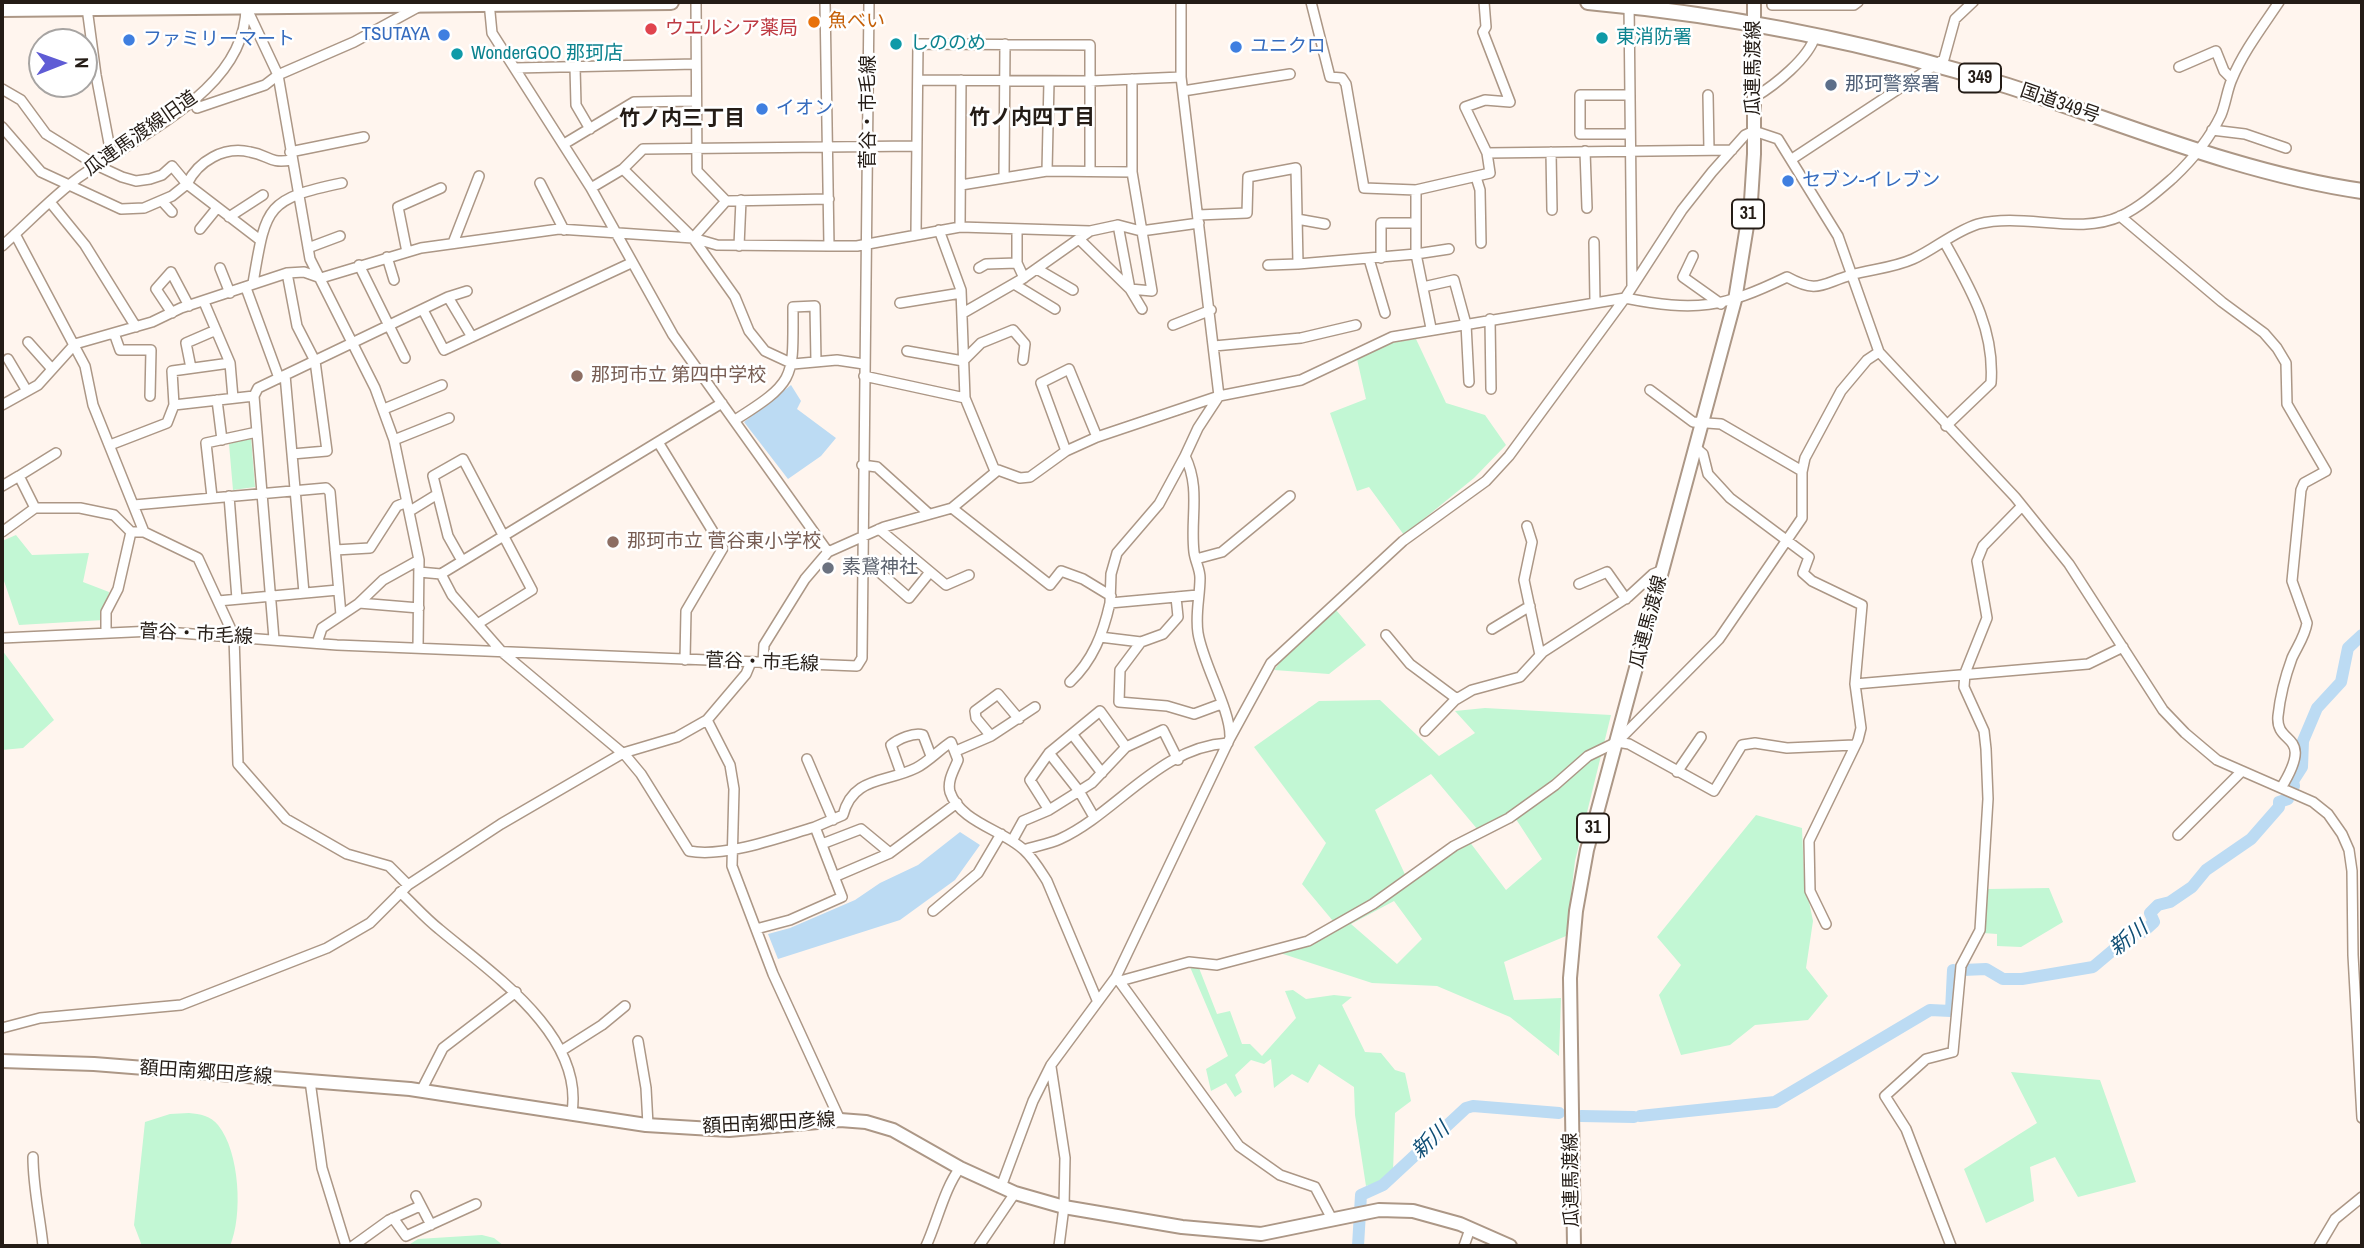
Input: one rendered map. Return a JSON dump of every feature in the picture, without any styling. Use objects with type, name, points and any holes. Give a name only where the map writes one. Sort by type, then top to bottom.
[{"type":"highway","points":[[2,9],[671,2]]},
{"type":"highway","name":"国道349号","points":[[1588,2],[1754,14],[1815,36],[1939,62]]},
{"type":"highway","name":"国道349号","points":[[1668,2],[1754,14],[1939,62],[2280,176],[2362,191]]},
{"type":"highway","name":"国道349号","points":[[2200,148],[2285,169],[2362,183]]},
{"type":"main road","name":"瓜連馬渡線","points":[[1574,1246],[1570,1072],[1572,942],[1587,850],[1735,300],[1751,201],[1755,131],[1754,14]]},
{"type":"main road","name":"額田南郷田彦線","points":[[2,1061],[94,1065],[421,1091],[648,1125],[729,1130],[840,1120],[866,1122],[893,1130],[960,1168],[1015,1193],[1064,1206],[1182,1227],[1261,1234],[1360,1214],[1413,1210],[1470,1228],[1510,1246]]},
{"type":"street","points":[[696,2],[697,171],[726,201],[829,199]]},
{"type":"street","points":[[825,2],[830,246]]},
{"type":"street","name":"菅谷・市毛線","points":[[2,638],[153,631],[317,643],[858,666],[862,658],[869,2]]},
{"type":"street","points":[[1070,682],[1086,666],[1100,637],[1110,600],[1111,573],[1117,553],[1159,504],[1219,396],[1211,310],[1181,77],[1181,2]]},
{"type":"street","points":[[1311,2],[1329,77],[1342,78],[1346,84],[1364,188],[1416,190],[1490,173],[1487,153],[1465,107],[1485,100],[1510,102],[1483,32],[1486,27],[1484,2]]},
{"type":"street","points":[[1772,5],[1854,5],[1858,2]]},
{"type":"street","points":[[1792,159],[1939,62],[1955,19],[1972,2]]},
{"type":"street","points":[[995,471],[1020,478],[1030,477],[1066,451],[1097,437],[1219,396],[1301,380],[1391,337],[1431,328],[1625,299],[1698,307],[1721,304],[1787,277],[1807,288],[1825,286],[1853,275],[1910,261],[1945,243],[1964,228],[1983,223],[2026,220],[2073,223],[2120,216],[2161,188],[2200,148],[2221,114],[2231,79],[2279,2]]},
{"type":"street","points":[[489,3],[489,27],[591,188],[673,335],[828,552]]},
{"type":"street","points":[[1629,4],[1632,287]]},
{"type":"street","points":[[245,5],[278,75],[296,192],[308,248],[384,409],[394,440],[419,560],[418,648]]},
{"type":"street","name":"瓜連馬渡線旧道","points":[[2,246],[70,184],[192,102],[216,81],[231,61],[243,36],[245,5]]},
{"type":"street","points":[[197,108],[265,85],[278,75],[354,42],[421,5]]},
{"type":"street","points":[[87,8],[89,28]]},
{"type":"street","points":[[1755,97],[1802,56],[1815,36]]},
{"type":"street","points":[[916,233],[918,44],[1090,45],[1090,170]]},
{"type":"street","points":[[1004,178],[1005,44]]},
{"type":"street","points":[[2179,67],[2216,51],[2224,71],[2231,79]]},
{"type":"street","points":[[515,68],[696,64]]},
{"type":"street","points":[[575,66],[576,105],[590,129]]},
{"type":"street","points":[[1183,91],[1290,75]]},
{"type":"street","points":[[918,80],[1090,81],[1181,77]]},
{"type":"street","points":[[1130,289],[1152,291],[1132,172],[1132,79]]},
{"type":"street","points":[[960,227],[961,80]]},
{"type":"street","points":[[1047,171],[1049,81]]},
{"type":"street","points":[[98,84],[111,154]]},
{"type":"street","points":[[2,89],[21,100],[46,134],[96,165],[136,181],[162,175],[172,166],[187,184],[260,240]]},
{"type":"street","points":[[1630,95],[1580,95],[1580,134],[1630,134]]},
{"type":"street","points":[[1708,95],[1709,150]]},
{"type":"street","points":[[564,144],[634,102],[696,101]]},
{"type":"street","points":[[2,127],[41,172],[121,209],[144,208],[162,201],[187,184],[202,162],[217,155],[251,152],[274,163],[363,136]]},
{"type":"street","points":[[2212,130],[2245,134],[2286,148]]},
{"type":"street","points":[[1001,1187],[1033,1101],[1051,1065],[1097,1000],[1118,979],[1229,740],[1271,663],[1287,645],[1403,541],[1486,481],[1509,456],[1625,299],[1682,210],[1745,135],[1755,131],[1778,139],[1838,236],[1879,352],[2022,506],[2069,564],[2163,710],[2217,760],[2313,802],[2328,814],[2349,849],[2362,1118]]},
{"type":"street","points":[[591,188],[623,169],[643,149],[916,146]]},
{"type":"street","points":[[1487,153],[1732,150]]},
{"type":"street","points":[[1586,151],[1587,208]]},
{"type":"street","points":[[1551,152],[1552,210]]},
{"type":"street","points":[[2,405],[27,391],[75,344],[136,327],[287,273],[304,272],[321,278],[407,252],[453,243],[564,230],[693,237],[717,245],[739,246],[857,246],[960,227],[1090,231],[1118,225],[1140,231],[1247,213],[1248,177],[1296,168],[1298,264]]},
{"type":"street","points":[[623,169],[693,237],[735,298],[749,331],[765,351],[793,364],[837,360],[864,364]]},
{"type":"street","points":[[961,185],[1047,171],[1132,172]]},
{"type":"street","points":[[453,243],[479,176]]},
{"type":"street","points":[[1476,177],[1480,190],[1481,243]]},
{"type":"street","points":[[304,593],[282,376],[250,285],[260,240],[276,203],[296,192],[342,183]]},
{"type":"street","points":[[540,183],[564,230]]},
{"type":"street","points":[[407,252],[398,207],[441,188]]},
{"type":"street","points":[[1416,190],[1416,254],[1431,328]]},
{"type":"street","points":[[229,217],[263,195]]},
{"type":"street","points":[[162,201],[172,212]]},
{"type":"street","points":[[693,237],[726,201]]},
{"type":"street","points":[[739,246],[741,201]]},
{"type":"street","points":[[50,202],[85,245],[136,327]]},
{"type":"street","points":[[200,229],[217,208]]},
{"type":"street","points":[[2120,216],[2222,302],[2264,333],[2277,348],[2286,363],[2287,404],[2326,471],[2304,483],[2301,490],[2292,580],[2307,623],[2285,680],[2278,720],[2296,746],[2296,761],[2281,788]]},
{"type":"street","points":[[1297,219],[1325,224]]},
{"type":"street","points":[[1381,258],[1381,223],[1416,223]]},
{"type":"street","points":[[1118,225],[1130,289]]},
{"type":"street","points":[[1017,229],[1017,263],[1024,278]]},
{"type":"street","points":[[939,230],[961,293],[965,398],[995,471]]},
{"type":"street","points":[[963,313],[1024,278],[1090,231]]},
{"type":"street","points":[[15,234],[85,366],[93,405],[144,532]]},
{"type":"street","points":[[308,248],[340,236]]},
{"type":"street","points":[[1079,239],[1130,289],[1142,309]]},
{"type":"street","points":[[1594,242],[1595,302]]},
{"type":"street","points":[[1945,243],[1985,320],[1993,362],[1991,383],[1946,426]]},
{"type":"street","points":[[1268,265],[1381,258],[1448,249]]},
{"type":"street","points":[[1693,256],[1683,277],[1721,304]]},
{"type":"street","points":[[387,257],[394,280]]},
{"type":"street","points":[[1369,259],[1385,313]]},
{"type":"street","points":[[423,310],[444,350],[631,263]]},
{"type":"street","points":[[979,268],[986,264],[1017,263]]},
{"type":"street","points":[[359,265],[405,358]]},
{"type":"street","points":[[220,268],[230,293]]},
{"type":"street","points":[[1037,269],[1073,290]]},
{"type":"street","points":[[172,313],[156,289],[170,272],[189,306]]},
{"type":"street","points":[[287,273],[297,326],[315,361],[327,451],[292,454]]},
{"type":"street","points":[[1423,287],[1454,280],[1466,324],[1469,382]]},
{"type":"street","points":[[1014,284],[1055,309]]},
{"type":"street","points":[[274,639],[254,396],[258,388],[448,297],[467,291]]},
{"type":"street","points":[[900,303],[961,293]]},
{"type":"street","points":[[448,297],[472,337]]},
{"type":"street","points":[[204,302],[230,363],[233,398]]},
{"type":"street","points":[[734,420],[759,405],[789,379],[793,364],[793,307],[815,306],[816,362]]},
{"type":"street","points":[[1173,326],[1211,310]]},
{"type":"street","points":[[1490,319],[1490,388]]},
{"type":"street","points":[[1214,346],[1301,338],[1356,325]]},
{"type":"street","points":[[191,368],[186,343],[216,330]]},
{"type":"street","points":[[963,361],[981,343],[1013,330],[1025,344],[1023,360]]},
{"type":"street","points":[[114,333],[120,350],[151,350],[150,396]]},
{"type":"street","points":[[28,342],[52,369]]},
{"type":"street","points":[[907,351],[963,361]]},
{"type":"street","points":[[1118,979],[1189,962],[1217,965],[1308,941],[1373,904],[1454,846],[1509,818],[1555,785],[1588,756],[1617,742],[1719,639],[1802,518],[1802,471],[1817,433],[1841,391],[1867,359],[1879,352]]},
{"type":"street","points":[[8,359],[27,391]]},
{"type":"street","points":[[110,445],[167,423],[174,405],[172,371],[230,363]]},
{"type":"street","points":[[1066,451],[1041,383],[1069,369],[1097,437]]},
{"type":"street","points":[[864,376],[965,398]]},
{"type":"street","points":[[384,409],[442,385]]},
{"type":"street","points":[[1650,390],[1693,422],[1721,424],[1802,471]]},
{"type":"street","points":[[174,405],[254,396]]},
{"type":"street","points":[[217,400],[222,440]]},
{"type":"street","points":[[419,572],[441,574],[461,559],[722,403]]},
{"type":"street","points":[[394,440],[449,418]]},
{"type":"street","points":[[212,497],[206,443],[257,432]]},
{"type":"street","points":[[658,442],[723,548],[686,611],[685,660]]},
{"type":"street","points":[[1696,448],[1703,454],[1708,474],[1730,498],[1809,557],[1803,573],[1812,581],[1862,606],[1855,684],[1861,728],[1858,740],[1809,841],[1811,891],[1826,924]]},
{"type":"street","points":[[2,486],[56,453]]},
{"type":"street","points":[[1185,456],[1194,473],[1196,559],[1200,576],[1198,634],[1229,722],[1229,740]]},
{"type":"street","points":[[461,559],[449,536],[433,476],[463,459],[532,590],[479,623]]},
{"type":"street","points":[[862,465],[877,467],[929,514]]},
{"type":"street","points":[[763,663],[764,645],[805,579],[828,552],[879,529],[952,508],[964,501],[995,471]]},
{"type":"street","points":[[19,476],[34,508]]},
{"type":"street","points":[[134,505],[326,488],[330,492],[341,615]]},
{"type":"street","points":[[335,550],[370,548],[397,506],[408,507],[436,495]]},
{"type":"street","points":[[229,496],[237,599]]},
{"type":"street","points":[[1196,559],[1222,552],[1290,496]]},
{"type":"street","points":[[1951,1246],[1906,1129],[1885,1096],[1926,1059],[1954,1052],[1961,966],[1980,930],[1988,799],[1983,731],[1966,695],[1965,673],[1987,618],[1977,561],[1983,546],[2022,506]]},
{"type":"street","points":[[2,531],[34,508],[80,508],[114,515],[131,533]]},
{"type":"street","points":[[952,508],[1050,584],[1061,571],[1083,579],[1110,600],[1198,595]]},
{"type":"street","points":[[1527,526],[1532,541],[1524,580],[1540,655]]},
{"type":"street","points":[[879,529],[946,585],[969,575]]},
{"type":"street","points":[[131,533],[144,532],[198,558],[218,601],[234,636],[238,764],[286,819],[347,854],[389,866],[408,885]]},
{"type":"street","points":[[106,632],[106,612],[118,589],[131,533]]},
{"type":"street","points":[[317,643],[322,628],[359,603],[383,580],[419,560]]},
{"type":"street","points":[[863,571],[877,570],[909,598],[930,572]]},
{"type":"street","points":[[1425,731],[1457,699],[1472,690],[1520,677],[1540,655],[1626,598],[1653,573],[1663,570]]},
{"type":"street","points":[[1579,584],[1607,572],[1626,598]]},
{"type":"street","points":[[441,574],[452,595],[502,652],[623,752],[641,774],[689,851],[701,854],[730,849],[833,820],[843,815],[851,795],[868,784],[917,768],[951,742],[958,760],[949,784],[957,803],[966,813],[1024,850],[1047,881],[1097,1000]]},
{"type":"street","points":[[218,601],[338,590]]},
{"type":"street","points":[[1100,637],[1141,642],[1163,634],[1178,617],[1176,597]]},
{"type":"street","points":[[359,603],[419,608]]},
{"type":"street","points":[[1492,629],[1530,606]]},
{"type":"street","points":[[1386,635],[1410,664],[1457,699]]},
{"type":"street","points":[[1141,642],[1120,670],[1119,702],[1167,706],[1194,715],[1221,704]]},
{"type":"street","points":[[1855,684],[2088,664],[2123,647]]},
{"type":"street","points":[[2,1028],[40,1018],[181,1006],[327,948],[370,923],[408,885],[501,824],[623,752],[677,737],[707,720],[751,663]]},
{"type":"street","points":[[991,736],[976,718],[975,711],[998,694],[1019,719]]},
{"type":"street","points":[[956,751],[991,736],[1035,707]]},
{"type":"street","points":[[1049,810],[1030,780],[1049,753],[1100,711],[1126,747]]},
{"type":"street","points":[[707,720],[730,765],[734,789],[730,849],[732,866],[756,929],[840,1120]]},
{"type":"street","points":[[1012,841],[1023,821],[1049,810],[1079,791],[1102,773],[1126,747],[1163,730],[1178,760]]},
{"type":"street","points":[[901,773],[891,745],[894,742],[918,733],[923,735],[931,755]]},
{"type":"street","points":[[1072,734],[1102,773]]},
{"type":"street","points":[[1677,772],[1701,737]]},
{"type":"street","points":[[1024,850],[1060,839],[1094,817],[1153,771],[1229,740]]},
{"type":"street","points":[[1617,742],[1629,744],[1714,791],[1742,745],[1755,743],[1787,748],[1854,745]]},
{"type":"street","points":[[1049,753],[1079,791],[1094,817]]},
{"type":"street","points":[[807,759],[833,820]]},
{"type":"street","points":[[2178,835],[2241,772]]},
{"type":"street","points":[[834,877],[890,853],[957,803]]},
{"type":"street","points":[[756,929],[790,920],[842,897],[815,827]]},
{"type":"street","points":[[822,844],[861,829],[890,853]]},
{"type":"street","points":[[933,911],[978,873],[1001,834]]},
{"type":"street","points":[[400,892],[439,930],[462,944],[516,992],[561,1051],[571,1072],[572,1112]]},
{"type":"street","points":[[2353,955],[2362,951]]},
{"type":"street","points":[[1118,979],[1239,1146],[1280,1175],[1315,1187],[1332,1219]]},
{"type":"street","points":[[421,1091],[443,1048],[516,992]]},
{"type":"street","points":[[561,1051],[602,1025],[625,1006]]},
{"type":"street","points":[[638,1041],[646,1088],[648,1125]]},
{"type":"street","points":[[1051,1065],[1065,1158],[1064,1206],[1059,1246]]},
{"type":"street","points":[[310,1081],[322,1168],[346,1246]]},
{"type":"street","points":[[33,1157],[33,1192],[40,1213],[43,1246]]},
{"type":"street","points":[[926,1246],[942,1210],[950,1180],[960,1168]]},
{"type":"street","points":[[979,1246],[1015,1193]]},
{"type":"street","points":[[416,1196],[430,1225]]},
{"type":"street","points":[[2319,1246],[2336,1219],[2362,1197]]},
{"type":"street","points":[[393,1218],[406,1236],[476,1203]]},
{"type":"street","points":[[353,1246],[393,1218],[420,1206]]},
{"type":"street","points":[[1464,1246],[1470,1228]]},
{"type":"green space","points":[[1416,339],[1446,403],[1485,415],[1506,445],[1474,478],[1404,535],[1369,487],[1357,491],[1330,413],[1366,399],[1357,359],[1391,343]]},
{"type":"green space","points":[[251,437],[255,487],[233,490],[229,444]]},
{"type":"green space","points":[[16,535],[32,555],[89,553],[83,582],[109,592],[104,620],[19,625],[2,575],[2,541]]},
{"type":"green space","points":[[1336,610],[1366,645],[1329,674],[1274,670],[1292,647]]},
{"type":"green space","points":[[2,650],[54,720],[23,748],[2,750]]},
{"type":"green space","points":[[1380,700],[1439,756],[1475,733],[1455,711],[1485,708],[1611,715],[1575,861],[1566,936],[1504,962],[1514,1000],[1561,998],[1559,1056],[1510,1017],[1437,986],[1372,983],[1277,952],[1338,927],[1302,884],[1326,843],[1254,747],[1319,701]],"holes":[[[1431,774],[1478,830],[1512,813],[1542,859],[1506,890],[1469,841],[1409,883],[1375,810]],[[1394,901],[1422,939],[1397,964],[1351,924]]]},
{"type":"green space","points":[[1756,815],[1802,828],[1804,877],[1813,921],[1806,968],[1828,996],[1808,1020],[1755,1025],[1730,1045],[1681,1055],[1659,995],[1681,965],[1657,937]]},
{"type":"green space","points":[[2049,888],[2063,922],[2021,947],[1997,946],[1997,934],[1983,933],[1988,889]]},
{"type":"green space","points":[[1190,967],[1199,968],[1217,1014],[1230,1011],[1242,1044],[1250,1044],[1262,1056],[1296,1018],[1285,991],[1293,990],[1306,999],[1334,995],[1352,997],[1342,1005],[1365,1052],[1381,1053],[1395,1070],[1405,1073],[1411,1101],[1395,1113],[1393,1172],[1382,1181],[1366,1186],[1355,1115],[1354,1087],[1319,1064],[1308,1083],[1292,1074],[1274,1088],[1271,1059],[1264,1064],[1251,1060],[1235,1075],[1242,1092],[1235,1097],[1226,1083],[1211,1091],[1206,1069],[1228,1056]]},
{"type":"green space","points":[[2011,1072],[2100,1080],[2136,1182],[2078,1197],[2055,1157],[2030,1167],[2034,1201],[1986,1223],[1964,1169],[2037,1123]]},
{"type":"green space","points":[[189,1113],[212,1119],[231,1151],[238,1202],[230,1246],[142,1246],[134,1225],[145,1122],[170,1114]]},
{"type":"green space","points":[[482,1235],[494,1238],[504,1246],[407,1246],[418,1239]]},
{"type":"water","points":[[791,385],[801,401],[797,409],[836,438],[821,456],[788,479],[744,422]]},
{"type":"water","points":[[960,832],[980,845],[955,880],[900,920],[778,959],[768,934],[790,928],[855,900],[880,883],[918,865]]},
{"type":"waterway","name":"新川","points":[[2294,786],[2293,781],[2302,767],[2303,741],[2317,708],[2341,682],[2348,648],[2362,635]]},
{"type":"waterway","name":"新川","points":[[1963,970],[1986,969],[2003,979],[2022,979],[2093,967],[2131,935],[2143,932],[2154,922],[2150,913],[2158,905],[2170,902],[2192,887],[2206,870],[2251,839],[2279,807],[2279,802],[2288,799]]},
{"type":"waterway","name":"新川","points":[[1640,1116],[1775,1102],[1930,1010],[1951,1011],[1953,970]]},
{"type":"waterway","name":"新川","points":[[1358,1246],[1361,1195],[1383,1185],[1466,1108],[1473,1106],[1559,1113]]},
{"type":"waterway","name":"新川","points":[[1581,1116],[1634,1117]]},
{"type":"place","name":"魚べい","points":[[814,22]]},
{"type":"place","name":"ウエルシア薬局","points":[[651,29]]},
{"type":"place","name":"TSUTAYA","points":[[444,35]]},
{"type":"place","name":"東消防署","points":[[1602,38]]},
{"type":"place","name":"ファミリーマート","points":[[129,40]]},
{"type":"place","name":"しののめ","points":[[896,44]]},
{"type":"place","name":"ユニクロ","points":[[1236,47]]},
{"type":"place","name":"WonderGOO 那珂店","points":[[457,54]]},
{"type":"place","name":"那珂警察署","points":[[1831,85]]},
{"type":"place","name":"イオン","points":[[762,109]]},
{"type":"place","name":"セブン-イレブン","points":[[1788,181]]},
{"type":"place","name":"那珂市立 第四中学校","points":[[577,376]]},
{"type":"place","name":"那珂市立 菅谷東小学校","points":[[613,542]]},
{"type":"place","name":"素鵞神社","points":[[828,568]]},
{"type":"district","name":"竹ノ内四丁目","points":[[1032,118]]},
{"type":"district","name":"竹ノ内三丁目","points":[[682,119]]}]
